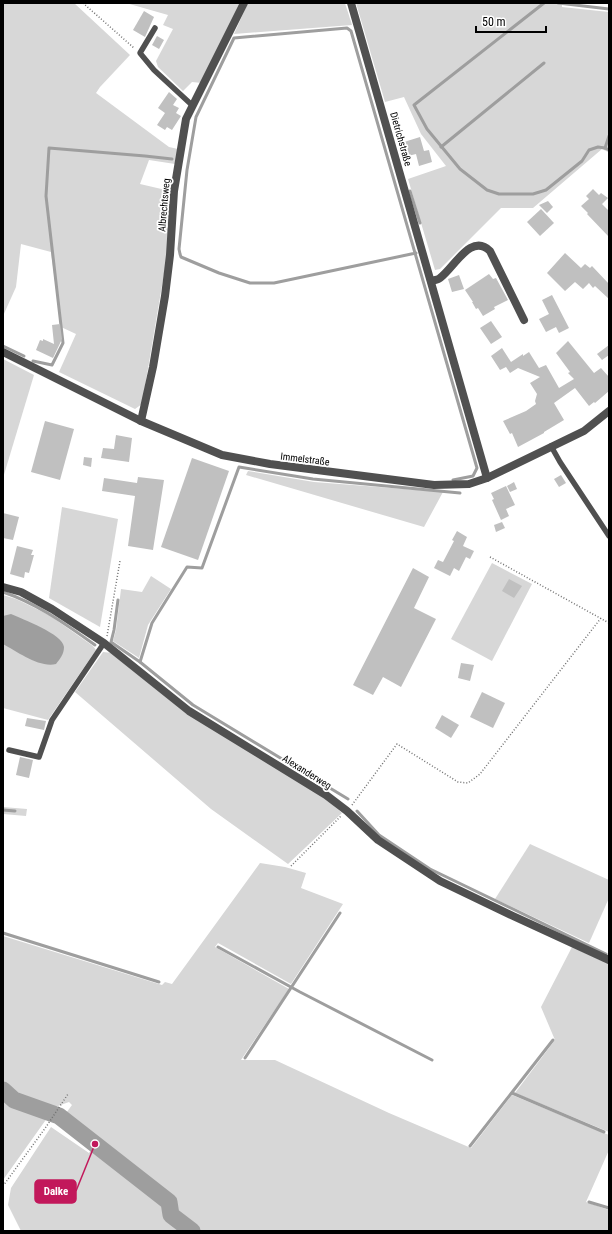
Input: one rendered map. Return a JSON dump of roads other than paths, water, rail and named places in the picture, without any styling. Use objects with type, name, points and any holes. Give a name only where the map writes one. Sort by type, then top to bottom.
[{"type":"street","name":"Albrechtsweg","points":[[141,421],[153,367],[165,296],[170,255],[174,191],[186,119],[244,3]]},
{"type":"street","name":"Dietrichstraße","points":[[351,3],[487,478]]},
{"type":"street","points":[[431,281],[440,279],[471,247],[486,247],[490,252],[524,320]]},
{"type":"street","name":"Immelstraße","points":[[3,352],[141,421],[222,455],[254,462],[434,485],[469,484],[487,478],[584,431],[609,411]]},
{"type":"street","name":"Alexanderweg","points":[[3,587],[21,592],[52,609],[104,643],[190,711],[326,795],[378,840],[440,881],[609,960]]},
{"type":"lane","points":[[155,28],[140,53],[154,70],[193,106]]},
{"type":"lane","points":[[551,446],[609,536]]},
{"type":"lane","points":[[9,750],[39,757],[52,720],[104,643]]},
{"type":"waterway","points":[[544,3],[414,105],[427,129],[460,169],[487,190],[499,194],[533,194],[546,190],[582,161],[589,150],[598,147],[609,150]]},
{"type":"waterway","points":[[558,3],[609,9]]},
{"type":"waterway","points":[[416,253],[274,283],[250,283],[219,273],[181,257],[179,249],[187,170],[196,117],[234,38],[347,28],[351,31],[477,468],[473,476],[453,480]]},
{"type":"waterway","points":[[441,147],[544,63]]},
{"type":"waterway","points":[[605,148],[609,136]]},
{"type":"waterway","points":[[33,361],[52,365],[63,343],[46,196],[49,148],[172,159]]},
{"type":"waterway","points":[[410,191],[420,223]]},
{"type":"waterway","points":[[3,346],[24,356]]},
{"type":"waterway","points":[[140,662],[152,623],[187,567],[202,568],[239,467],[313,479],[460,493]]},
{"type":"waterway","points":[[3,592],[28,602],[62,622],[95,645]]},
{"type":"waterway","points":[[118,600],[111,642],[140,662],[193,705],[348,799]]},
{"type":"waterway","points":[[3,810],[15,811]]},
{"type":"waterway","points":[[357,811],[379,835],[430,869],[606,954]]},
{"type":"waterway","points":[[245,1058],[340,913]]},
{"type":"waterway","points":[[3,933],[159,982]]},
{"type":"waterway","points":[[218,947],[300,992],[432,1060]]},
{"type":"waterway","points":[[470,1146],[553,1040]]},
{"type":"waterway","points":[[3,1090],[14,1100],[59,1116],[169,1202],[171,1215],[192,1231]]},
{"type":"waterway","points":[[512,1093],[604,1132]]},
{"type":"waterway","points":[[589,1202],[609,1208]]},
{"type":"place","name":"Dalke","points":[[95,1144]]}]
